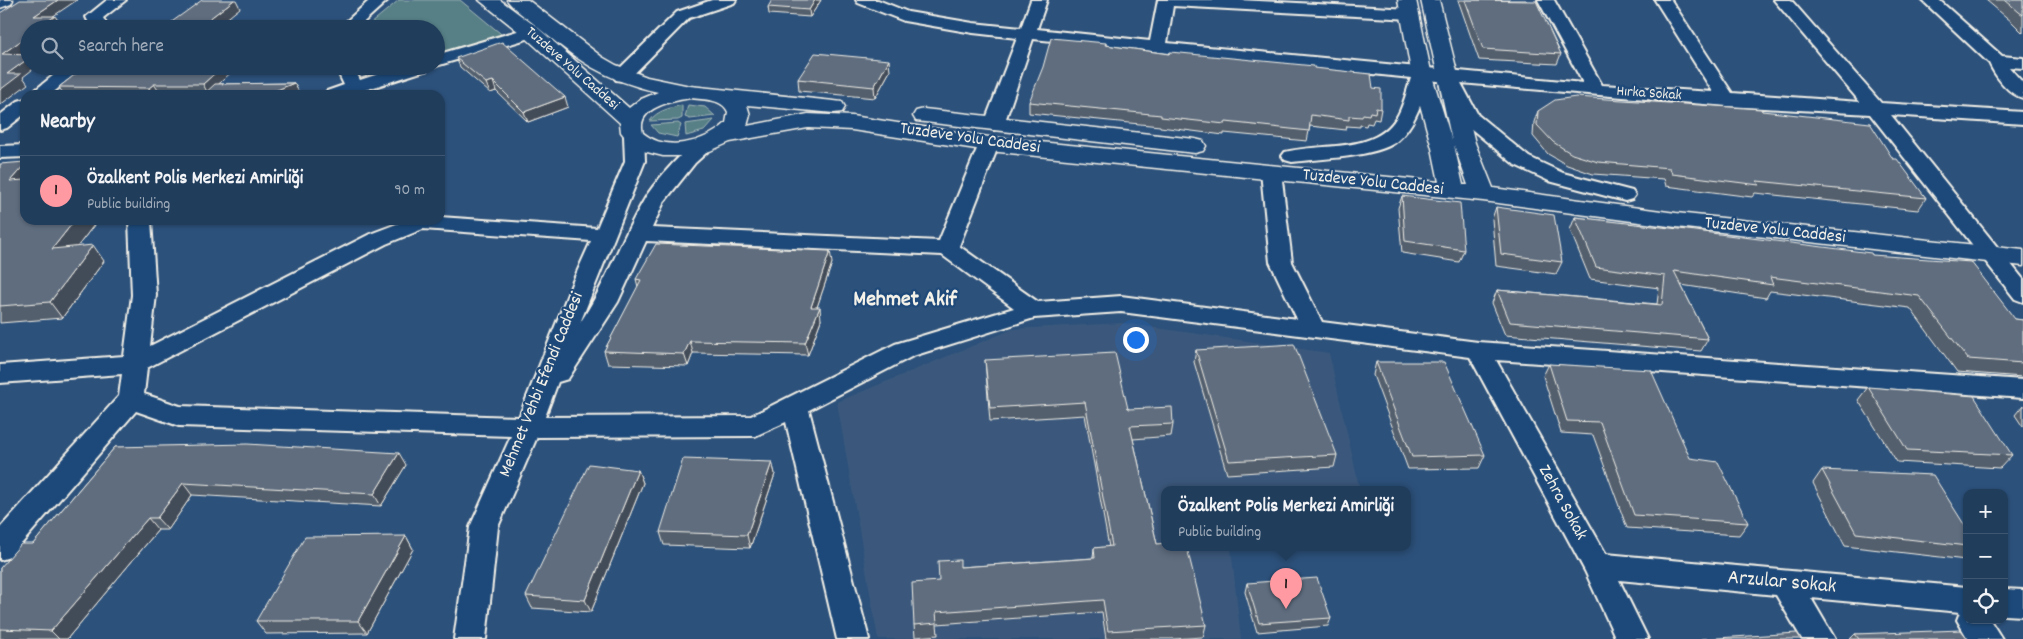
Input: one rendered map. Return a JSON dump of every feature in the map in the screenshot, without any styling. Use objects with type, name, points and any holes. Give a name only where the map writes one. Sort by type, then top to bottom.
[{"type":"main road","points":[[0,2],[4,0]]},
{"type":"main road","name":"Tuzdeve Yolu Caddesi","points":[[488,0],[531,32],[632,128],[640,142],[663,149],[692,148],[714,141],[808,121],[1292,156],[1451,183]]},
{"type":"main road","name":"Tuzdeve Yolu Caddesi","points":[[516,0],[590,60],[622,76],[657,86],[691,92],[1271,172],[1480,184],[1625,195],[1982,245],[2023,258]]},
{"type":"main road","points":[[1430,0],[1464,143],[1480,184]]},
{"type":"main road","points":[[1409,7],[1422,74],[1451,183]]},
{"type":"main road","points":[[632,128],[637,112],[647,104],[667,96],[691,92]]},
{"type":"main road","points":[[714,141],[734,128],[740,119],[739,110],[733,102],[722,96]]},
{"type":"main road","name":"Tuzdeve Yolu Caddesi","points":[[1480,184],[1676,220],[1982,245],[2023,242]]},
{"type":"street","points":[[96,20],[94,17],[118,0]]},
{"type":"street","points":[[357,20],[380,0]]},
{"type":"street","points":[[622,76],[682,15],[728,0]]},
{"type":"street","name":"Hırka Sokak","points":[[864,0],[904,16],[973,28],[1422,74],[1727,100],[2023,118]]},
{"type":"street","points":[[947,248],[992,134],[1038,0]]},
{"type":"street","points":[[1158,47],[1166,0],[1409,7]]},
{"type":"street","points":[[1546,0],[1596,90]]},
{"type":"street","points":[[1663,0],[1727,100]]},
{"type":"street","points":[[1782,0],[1876,109],[1982,245],[2023,294]]},
{"type":"street","points":[[1930,0],[1997,61],[2002,72],[2023,93]]},
{"type":"street","points":[[445,58],[531,32]]},
{"type":"street","points":[[1997,61],[2023,63]]},
{"type":"street","points":[[1292,156],[1361,149],[1390,138],[1407,116],[1422,74]]},
{"type":"street","points":[[45,90],[65,75]]},
{"type":"street","points":[[348,75],[356,90]]},
{"type":"street","points":[[359,90],[398,75]]},
{"type":"street","points":[[1448,76],[1470,118],[1522,161],[1556,177],[1625,195]]},
{"type":"street","points":[[0,124],[20,109]]},
{"type":"street","name":"Mehmet Vehbi Efendi Caddesi","points":[[470,639],[484,527],[531,418],[584,281],[635,161],[632,128]]},
{"type":"street","points":[[531,418],[606,302],[654,200],[688,158],[714,141]]},
{"type":"street","points":[[0,152],[20,151]]},
{"type":"street","points":[[1271,172],[1281,262],[1314,329]]},
{"type":"street","points":[[445,223],[605,235]]},
{"type":"street","points":[[0,548],[131,399],[144,295],[140,225]]},
{"type":"street","points":[[0,374],[135,364],[378,239],[411,225]]},
{"type":"street","points":[[638,234],[947,248],[1033,310]]},
{"type":"street","points":[[131,399],[178,416],[531,418],[755,426],[904,350],[1033,310],[1121,304],[1314,329],[1483,360],[2023,389]]},
{"type":"street","name":"Zehra Sokak","points":[[1483,360],[1596,566],[1632,639]]},
{"type":"street","points":[[795,406],[853,639]]},
{"type":"street","name":"Arzular sokak","points":[[1596,566],[1785,583],[1963,608]]},
{"type":"street","points":[[1785,583],[1819,639]]},
{"type":"street","points":[[2008,602],[2023,603]]},
{"type":"street","points":[[1976,624],[1986,639]]},
{"type":"shaded area","points":[[1122,323],[1329,353],[1359,486],[1161,486],[1161,551],[1231,551],[1241,639],[878,639],[837,402],[1013,329]]},
{"type":"green space","points":[[399,0],[460,0],[506,38],[445,55],[445,20],[375,20]]},
{"type":"green space","points":[[682,105],[682,118],[678,120],[650,121],[660,112]]},
{"type":"green space","points":[[688,105],[705,107],[715,116],[690,119],[685,117]]},
{"type":"green space","points":[[714,120],[704,131],[686,136],[685,124]]},
{"type":"green space","points":[[678,123],[681,125],[677,137],[658,133],[651,125]]},
{"type":"building","points":[[20,0],[58,0],[34,16],[55,16],[49,20],[20,20],[20,41],[2,54],[20,55],[20,65],[7,74],[20,75],[0,90],[0,13]]},
{"type":"building","points":[[202,0],[234,0],[208,20],[174,20]]},
{"type":"building","points":[[772,0],[815,0],[809,10],[768,7]]},
{"type":"building","points":[[1465,0],[1536,1],[1561,54],[1483,49]]},
{"type":"building","points":[[2005,0],[2023,0],[2023,15],[2019,12]]},
{"type":"building","points":[[1051,38],[1106,43],[1105,45],[1169,54],[1170,52],[1314,66],[1314,68],[1371,74],[1373,88],[1381,89],[1381,109],[1376,108],[1375,113],[1363,114],[1362,117],[1349,116],[1349,120],[1311,115],[1309,131],[1226,122],[1225,124],[1161,117],[1161,115],[1029,102],[1043,67]]},
{"type":"building","points":[[502,42],[565,97],[524,112],[493,81],[486,83],[456,58]]},
{"type":"building","points":[[815,53],[889,60],[874,87],[798,79]]},
{"type":"building","points":[[74,75],[213,75],[203,84],[154,84],[149,88],[59,87]]},
{"type":"building","points":[[294,83],[277,90],[208,90],[215,84]]},
{"type":"building","points":[[1576,97],[1761,109],[1762,111],[1870,123],[1893,159],[1897,159],[1926,198],[1757,181],[1759,185],[1672,174],[1670,168],[1598,162],[1572,154],[1553,142],[1537,125],[1538,111],[1555,100]]},
{"type":"building","points":[[20,162],[20,170],[10,181],[20,180],[20,225],[71,225],[52,249],[93,245],[50,302],[0,306],[0,164]]},
{"type":"building","points":[[1402,196],[1460,203],[1464,250],[1405,241]]},
{"type":"building","points":[[1496,207],[1554,215],[1562,262],[1501,254]]},
{"type":"building","points":[[1575,217],[1871,253],[1872,255],[1971,262],[2015,319],[2023,320],[2023,363],[1968,359],[1919,296],[1770,277],[1773,285],[1674,271],[1708,339],[1510,322],[1497,290],[1662,305],[1665,276],[1596,267]]},
{"type":"building","points":[[656,244],[830,251],[811,307],[820,307],[805,343],[690,341],[684,354],[604,351],[641,280],[636,279]]},
{"type":"building","points":[[1294,344],[1337,455],[1229,461],[1196,350]]},
{"type":"building","points":[[1115,353],[1128,409],[1172,407],[1173,424],[1130,426],[1157,544],[1161,544],[1161,551],[1188,551],[1206,625],[1108,631],[1103,600],[936,612],[937,623],[914,625],[912,583],[939,581],[938,561],[960,560],[960,567],[1095,558],[1094,548],[1112,546],[1085,402],[990,408],[985,360]]},
{"type":"building","points":[[1376,362],[1444,362],[1485,455],[1412,457]]},
{"type":"building","points":[[1549,364],[1651,370],[1690,458],[1718,462],[1748,523],[1634,515],[1600,422],[1567,421]]},
{"type":"building","points":[[1868,387],[1974,396],[2012,455],[1907,450]]},
{"type":"building","points":[[247,444],[399,453],[374,494],[183,483],[157,518],[148,518],[51,631],[0,629],[0,568],[21,544],[33,544],[115,447]]},
{"type":"building","points":[[683,459],[772,462],[747,535],[660,532]]},
{"type":"building","points":[[589,464],[638,470],[585,600],[526,596]]},
{"type":"building","points":[[1822,470],[1933,475],[1963,523],[1963,546],[1856,533]]},
{"type":"building","points":[[406,536],[358,621],[256,621],[305,537]]},
{"type":"building","points":[[1317,578],[1331,618],[1259,623],[1247,583]]},
{"type":"building","points":[[1961,630],[1968,639],[1859,639],[1855,634]]},
{"type":"building","points":[[1797,633],[1801,639],[1701,639]]},
{"type":"place","name":"Özalkent Polis Merkezi Amirliği","points":[[1286,609]]},
{"type":"district","name":"Mehmet Akif","points":[[905,300]]}]
